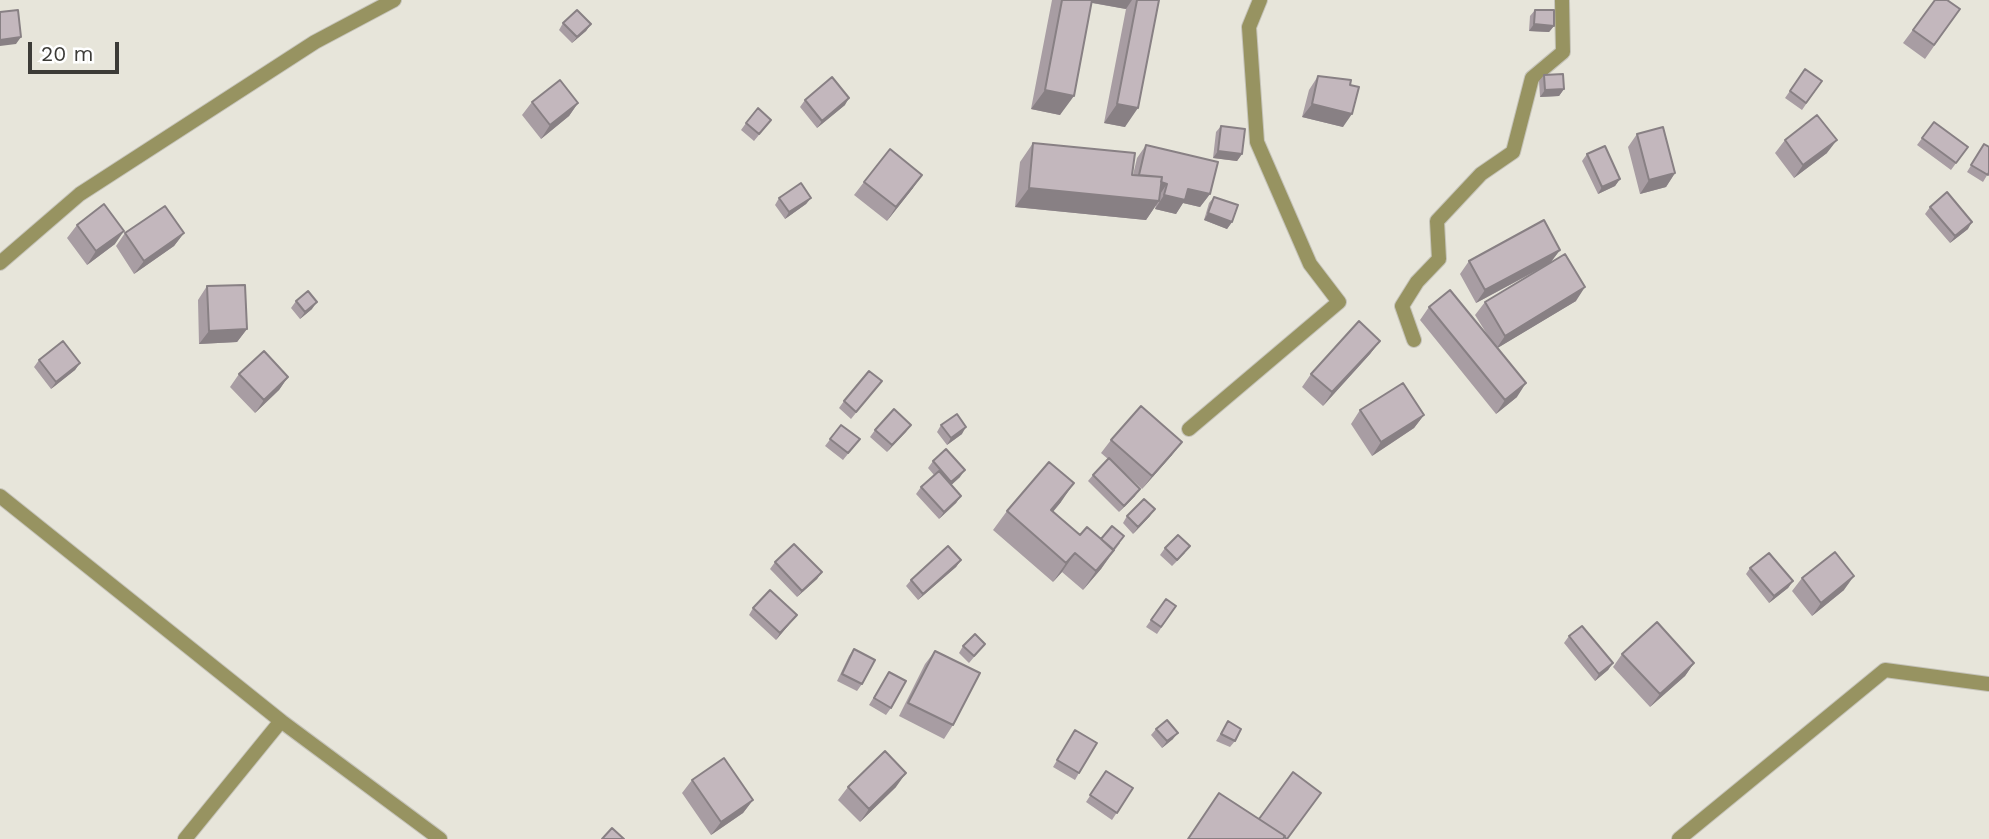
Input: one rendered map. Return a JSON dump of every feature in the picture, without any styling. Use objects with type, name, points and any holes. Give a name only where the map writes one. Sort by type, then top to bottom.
[{"type":"street","points":[[0,263],[80,194],[315,42],[394,0]]},
{"type":"street","points":[[1189,429],[1339,302],[1310,264],[1257,142],[1250,27],[1260,0]]},
{"type":"street","points":[[1414,340],[1402,306],[1417,282],[1439,259],[1437,220],[1481,174],[1513,152],[1532,78],[1563,52],[1562,0]]},
{"type":"street","points":[[0,496],[281,721],[440,839]]},
{"type":"street","points":[[1679,839],[1885,670],[1989,684]]},
{"type":"street","points":[[185,839],[281,721]]},
{"type":"building","points":[[1062,0],[1092,0],[1074,96],[1045,90]]},
{"type":"building","points":[[1137,0],[1159,0],[1138,108],[1117,104]]},
{"type":"building","points":[[1935,0],[1947,0],[1960,9],[1934,45],[1913,30]]},
{"type":"building","points":[[18,10],[21,37],[0,40],[0,12]]},
{"type":"building","points":[[577,10],[591,24],[577,37],[563,23]]},
{"type":"building","points":[[1535,10],[1554,10],[1554,26],[1534,24]]},
{"type":"building","points":[[1805,69],[1822,81],[1806,103],[1790,91]]},
{"type":"building","points":[[1563,74],[1564,89],[1545,90],[1544,75]]},
{"type":"building","points":[[1318,76],[1351,80],[1350,85],[1359,87],[1352,114],[1312,104]]},
{"type":"building","points":[[832,77],[849,98],[822,121],[805,100]]},
{"type":"building","points":[[560,80],[578,103],[550,125],[532,102]]},
{"type":"building","points":[[758,108],[771,120],[759,134],[746,123]]},
{"type":"building","points":[[1817,115],[1837,140],[1803,165],[1785,140]]},
{"type":"building","points":[[1934,122],[1968,147],[1956,163],[1922,138]]},
{"type":"building","points":[[1221,126],[1245,129],[1242,154],[1218,151]]},
{"type":"building","points":[[1663,127],[1675,173],[1649,180],[1637,134]]},
{"type":"building","points":[[1033,143],[1135,153],[1132,175],[1162,177],[1159,201],[1029,188]]},
{"type":"building","points":[[1984,144],[1989,147],[1988,175],[1971,165]]},
{"type":"building","points":[[1146,145],[1218,162],[1210,194],[1188,189],[1185,200],[1164,195],[1167,184],[1161,182],[1162,177],[1139,175]]},
{"type":"building","points":[[1605,146],[1620,179],[1602,187],[1587,154]]},
{"type":"building","points":[[890,149],[922,175],[896,207],[864,182]]},
{"type":"building","points":[[801,183],[811,198],[789,212],[779,198]]},
{"type":"building","points":[[1947,192],[1972,222],[1955,236],[1930,207]]},
{"type":"building","points":[[1214,197],[1238,205],[1232,222],[1208,213]]},
{"type":"building","points":[[104,204],[124,231],[96,251],[77,225]]},
{"type":"building","points":[[165,206],[184,233],[144,261],[125,233]]},
{"type":"building","points":[[1544,220],[1560,250],[1485,290],[1469,261]]},
{"type":"building","points":[[1565,254],[1585,287],[1505,336],[1485,302]]},
{"type":"building","points":[[245,285],[247,329],[209,331],[207,286]]},
{"type":"building","points":[[1450,290],[1526,383],[1505,400],[1429,307]]},
{"type":"building","points":[[308,291],[317,302],[305,312],[296,301]]},
{"type":"building","points":[[1359,321],[1380,341],[1332,392],[1311,374]]},
{"type":"building","points":[[63,341],[80,363],[56,382],[39,360]]},
{"type":"building","points":[[264,351],[288,377],[264,400],[239,374]]},
{"type":"building","points":[[869,371],[882,381],[856,412],[844,401]]},
{"type":"building","points":[[1403,383],[1424,415],[1381,442],[1360,410]]},
{"type":"building","points":[[1141,406],[1182,442],[1152,476],[1111,440]]},
{"type":"building","points":[[894,409],[911,425],[892,445],[875,430]]},
{"type":"building","points":[[957,414],[966,427],[951,438],[941,425]]},
{"type":"building","points":[[841,425],[860,439],[848,453],[830,439]]},
{"type":"building","points":[[946,449],[965,470],[951,482],[933,461]]},
{"type":"building","points":[[1109,458],[1140,489],[1124,506],[1093,475]]},
{"type":"building","points":[[1049,462],[1074,483],[1051,510],[1080,535],[1087,527],[1114,550],[1096,571],[1075,553],[1066,563],[1007,511]]},
{"type":"building","points":[[939,471],[961,496],[944,512],[921,487]]},
{"type":"building","points":[[1144,499],[1155,509],[1138,527],[1127,516]]},
{"type":"building","points":[[1112,526],[1124,536],[1113,550],[1101,539]]},
{"type":"building","points":[[1178,535],[1190,546],[1177,560],[1165,548]]},
{"type":"building","points":[[794,544],[822,572],[802,591],[775,562]]},
{"type":"building","points":[[948,546],[961,560],[923,594],[911,580]]},
{"type":"building","points":[[1835,552],[1854,576],[1821,603],[1802,578]]},
{"type":"building","points":[[1769,553],[1793,581],[1774,596],[1750,568]]},
{"type":"building","points":[[770,590],[797,615],[780,633],[753,608]]},
{"type":"building","points":[[1166,599],[1176,606],[1161,627],[1151,620]]},
{"type":"building","points":[[1657,622],[1694,663],[1660,694],[1622,654]]},
{"type":"building","points":[[1582,626],[1613,663],[1599,674],[1569,636]]},
{"type":"building","points":[[975,634],[985,644],[974,656],[963,646]]},
{"type":"building","points":[[854,649],[875,660],[862,684],[842,674]]},
{"type":"building","points":[[935,651],[980,673],[953,725],[908,703]]},
{"type":"building","points":[[889,672],[906,681],[891,708],[874,698]]},
{"type":"building","points":[[1167,720],[1178,733],[1167,741],[1156,729]]},
{"type":"building","points":[[1228,721],[1241,729],[1235,741],[1221,734]]},
{"type":"building","points":[[1075,730],[1097,743],[1079,773],[1057,760]]},
{"type":"building","points":[[885,751],[906,773],[869,809],[848,787]]},
{"type":"building","points":[[724,758],[753,800],[721,822],[692,780]]},
{"type":"building","points":[[1106,771],[1133,788],[1117,813],[1090,795]]},
{"type":"building","points":[[1293,772],[1321,793],[1287,839],[1259,819]]},
{"type":"building","points":[[1219,793],[1285,836],[1283,839],[1188,839]]},
{"type":"building","points":[[612,828],[624,839],[602,839]]}]
